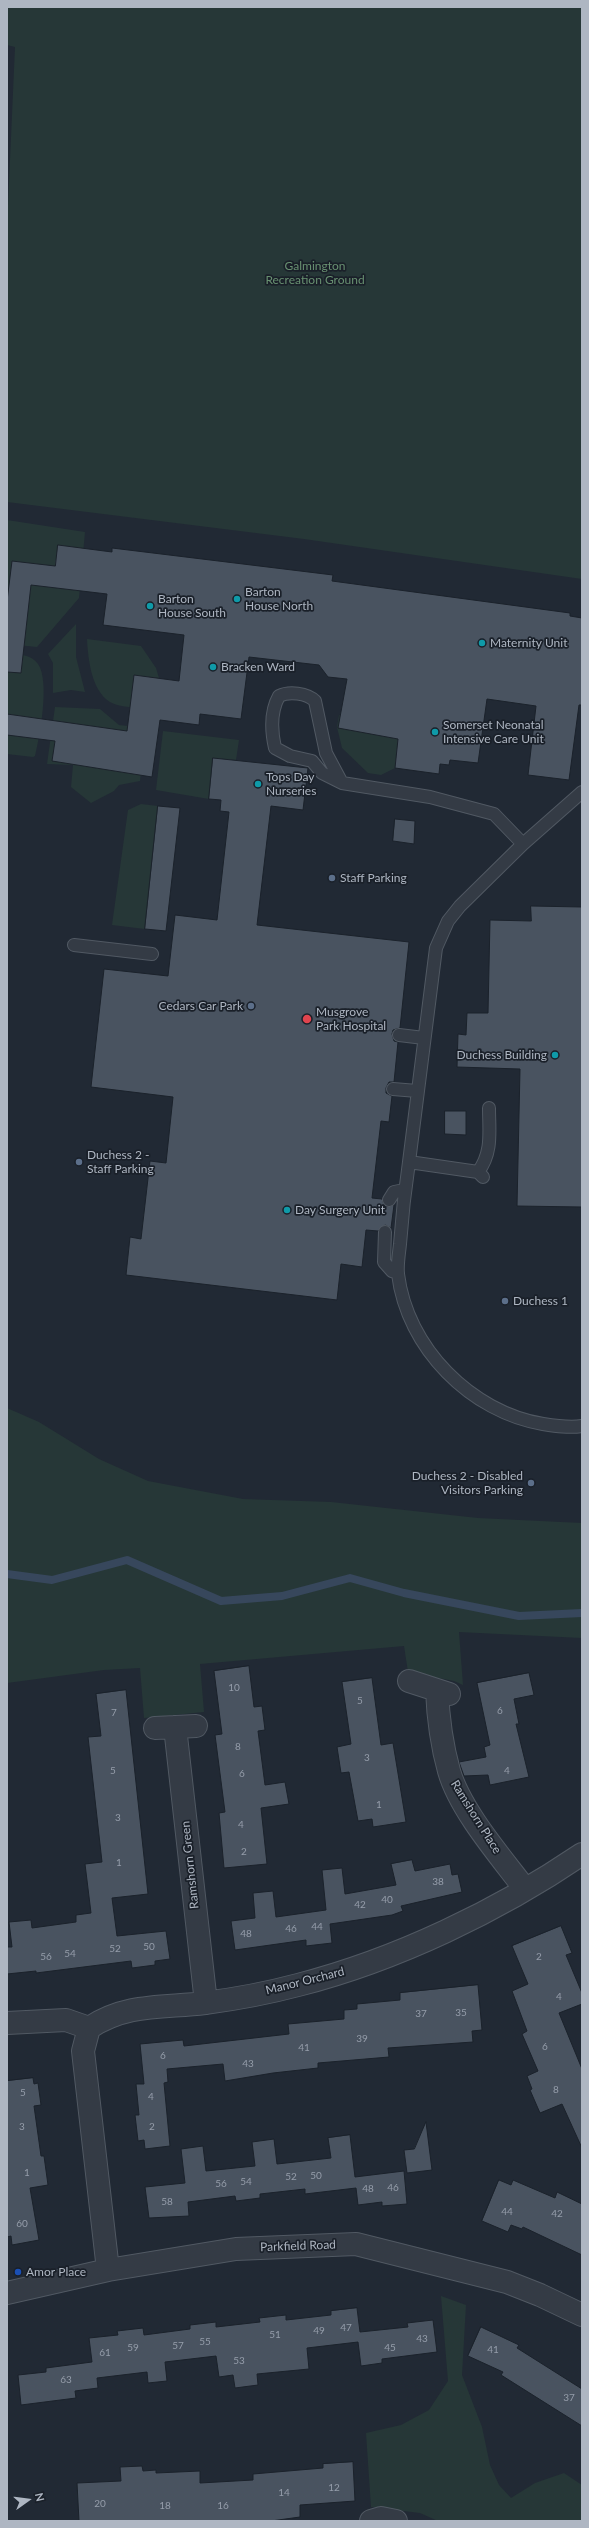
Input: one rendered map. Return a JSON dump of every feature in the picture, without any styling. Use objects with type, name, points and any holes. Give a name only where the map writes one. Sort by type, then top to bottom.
[{"type":"street","name":"Ramshorn Place","points":[[409,1681],[443,1692],[449,1772],[462,1800],[489,1842],[525,1889]]},
{"type":"street","name":"Ramshorn Green","points":[[175,1727],[206,2003]]},
{"type":"street","name":"Manor Orchard","points":[[90,2028],[106,2017],[128,2009],[206,2003],[296,1986],[363,1966],[420,1944],[525,1889],[579,1864]]},
{"type":"street","points":[[7,2023],[66,2020],[90,2028],[83,2051],[108,2270]]},
{"type":"street","name":"Parkfield Road","points":[[7,2293],[108,2270],[236,2248],[356,2244],[507,2282],[540,2295],[582,2315]]},
{"type":"street","points":[[371,2521],[381,2518],[396,2521]]},
{"type":"lane","points":[[342,783],[326,753],[315,701],[311,697],[292,693],[279,696],[273,712],[271,735],[275,748],[290,756],[312,761],[322,773],[342,783],[430,797],[494,814],[523,844]]},
{"type":"lane","points":[[582,792],[523,844],[448,921],[436,948],[409,1162],[404,1190],[398,1273],[404,1302],[412,1320],[445,1372],[466,1391],[523,1420],[552,1425],[582,1426]]},
{"type":"lane","points":[[74,945],[152,954]]},
{"type":"lane","points":[[399,1035],[424,1038]]},
{"type":"lane","points":[[393,1089],[418,1091]]},
{"type":"lane","points":[[409,1162],[480,1174],[489,1148],[489,1108]]},
{"type":"lane","points":[[389,1200],[394,1192],[404,1190]]},
{"type":"lane","points":[[385,1232],[384,1262],[392,1271],[398,1273]]},
{"type":"green space","name":"Galmington Recreation Ground","points":[[7,7],[582,7],[582,579],[304,539],[7,502],[7,228],[15,47],[7,45]]},
{"type":"green space","points":[[7,520],[85,532],[79,598],[37,647],[7,644]]},
{"type":"green space","points":[[76,624],[76,657],[85,692],[71,690],[53,693],[53,663],[48,654]]},
{"type":"green space","points":[[87,639],[141,646],[156,668],[159,678],[134,676],[132,693],[137,708],[110,702],[104,697],[95,682],[92,673],[88,655]]},
{"type":"green space","points":[[7,653],[24,655],[32,658],[38,664],[42,672],[44,695],[43,708],[37,747],[35,756],[33,757],[7,754]]},
{"type":"green space","points":[[55,707],[100,709],[119,725],[146,728],[140,781],[119,785],[114,791],[91,803],[71,787],[73,765],[47,764]]},
{"type":"green space","points":[[339,715],[400,724],[395,768],[381,775],[368,773],[342,748],[337,727]]},
{"type":"green space","points":[[163,731],[239,740],[236,760],[213,758],[209,799],[156,790]]},
{"type":"green space","points":[[141,804],[158,806],[145,929],[112,925],[128,810]]},
{"type":"green space","points":[[7,1408],[39,1422],[99,1459],[148,1481],[243,1499],[331,1502],[478,1518],[582,1523],[582,1638],[459,1632],[463,1685],[454,1681],[408,1672],[404,1646],[200,1664],[204,1712],[144,1718],[140,1668],[104,1670],[7,1683]]},
{"type":"green space","points":[[441,2296],[466,2305],[462,2375],[482,2427],[490,2465],[499,2485],[511,2498],[535,2483],[564,2473],[582,2485],[582,2521],[438,2521],[420,2513],[371,2507],[366,2433],[401,2425],[429,2410],[448,2381]]},
{"type":"building","points":[[58,545],[112,552],[112,548],[333,575],[332,581],[570,613],[570,616],[582,618],[582,705],[579,705],[569,780],[528,775],[536,706],[487,699],[478,763],[450,760],[449,765],[440,764],[439,774],[395,768],[398,739],[338,728],[347,679],[328,677],[319,665],[249,657],[241,719],[200,714],[199,725],[160,720],[152,777],[52,761],[55,741],[7,735],[7,714],[127,731],[134,675],[179,681],[184,635],[103,625],[107,594],[31,585],[21,673],[7,672],[7,601],[12,561],[55,566]]},
{"type":"building","points":[[213,758],[308,768],[303,810],[271,806],[257,925],[409,942],[400,1028],[393,1030],[392,1034],[394,1041],[398,1042],[394,1082],[389,1082],[386,1088],[386,1093],[392,1096],[389,1122],[381,1121],[372,1198],[382,1199],[385,1207],[394,1205],[391,1228],[385,1225],[378,1231],[366,1230],[362,1267],[341,1264],[337,1300],[126,1275],[130,1237],[141,1239],[150,1161],[166,1163],[173,1097],[91,1087],[104,969],[168,976],[175,915],[217,920],[229,812],[220,811],[221,800],[209,799]]},
{"type":"building","points":[[158,806],[180,808],[166,931],[145,929]]},
{"type":"building","points":[[395,819],[415,821],[414,844],[393,841]]},
{"type":"building","name":"Duchess Building","points":[[531,906],[582,907],[582,1207],[517,1206],[520,1069],[457,1067],[458,1034],[466,1035],[467,1013],[488,1013],[490,920],[531,921]]},
{"type":"building","points":[[445,1111],[466,1111],[466,1135],[445,1134]]},
{"type":"building","points":[[249,1666],[254,1707],[262,1706],[265,1730],[258,1731],[265,1785],[285,1782],[289,1804],[261,1808],[267,1864],[224,1868],[219,1813],[225,1812],[215,1735],[222,1734],[214,1671]]},
{"type":"building","points":[[529,1673],[534,1695],[514,1699],[519,1724],[516,1724],[529,1777],[490,1785],[488,1775],[464,1776],[459,1762],[486,1757],[484,1747],[490,1745],[477,1683]]},
{"type":"building","points":[[372,1678],[381,1745],[393,1743],[406,1822],[373,1827],[372,1819],[358,1821],[349,1772],[341,1773],[337,1747],[351,1744],[342,1682]]},
{"type":"building","points":[[126,1690],[148,1894],[112,1898],[117,1936],[166,1931],[170,1959],[155,1961],[155,1965],[132,1968],[131,1961],[36,1973],[36,1971],[7,1974],[7,1947],[12,1947],[9,1922],[31,1920],[32,1928],[76,1922],[76,1915],[91,1913],[85,1864],[102,1862],[88,1737],[101,1736],[96,1694]]},
{"type":"building","points":[[412,1860],[415,1871],[450,1864],[452,1875],[458,1874],[462,1892],[401,1906],[403,1911],[392,1915],[330,1924],[332,1943],[306,1946],[306,1940],[235,1950],[231,1921],[255,1918],[253,1893],[273,1891],[276,1917],[326,1910],[322,1870],[342,1868],[345,1894],[396,1885],[391,1864]]},
{"type":"building","points":[[561,1926],[572,1953],[566,1955],[582,1993],[582,2004],[559,2013],[582,2069],[582,2148],[562,2104],[540,2113],[530,2090],[532,2089],[527,2076],[538,2071],[522,2034],[527,2031],[512,1991],[528,1984],[512,1946]]},
{"type":"building","points":[[478,1985],[482,2030],[472,2031],[473,2042],[388,2048],[389,2057],[318,2063],[318,2068],[273,2073],[225,2081],[223,2064],[167,2069],[168,2082],[164,2083],[170,2146],[145,2149],[144,2140],[138,2141],[135,2115],[139,2115],[136,2084],[144,2084],[140,2044],[183,2040],[184,2046],[289,2034],[288,2024],[344,2019],[344,2010],[357,2009],[357,2004],[400,2000],[400,1993]]},
{"type":"building","points":[[33,2078],[34,2084],[38,2083],[41,2105],[34,2106],[41,2156],[44,2156],[48,2185],[30,2188],[39,2240],[12,2245],[11,2236],[7,2237],[7,2081]]},
{"type":"building","points":[[426,2122],[432,2170],[407,2173],[404,2150],[414,2149]]},
{"type":"building","points":[[350,2135],[355,2177],[404,2171],[407,2204],[382,2206],[382,2202],[358,2205],[356,2188],[305,2194],[305,2189],[260,2194],[260,2198],[236,2201],[235,2196],[188,2202],[189,2216],[149,2218],[145,2187],[185,2183],[181,2149],[203,2146],[206,2171],[255,2166],[252,2142],[274,2139],[277,2164],[331,2158],[328,2138]]},
{"type":"building","points":[[499,2180],[511,2185],[513,2180],[555,2198],[557,2192],[582,2204],[582,2255],[523,2227],[522,2229],[511,2225],[508,2232],[482,2221]]},
{"type":"building","points":[[357,2308],[360,2332],[408,2327],[407,2323],[433,2320],[437,2352],[382,2359],[382,2363],[361,2366],[358,2342],[307,2348],[309,2369],[257,2374],[258,2385],[235,2388],[233,2375],[219,2377],[216,2356],[165,2362],[167,2381],[148,2383],[147,2372],[97,2378],[98,2388],[75,2391],[76,2398],[21,2405],[18,2375],[46,2372],[46,2368],[92,2362],[89,2338],[118,2335],[117,2331],[143,2328],[144,2335],[190,2329],[190,2325],[216,2322],[216,2327],[260,2322],[259,2318],[286,2315],[286,2320],[331,2315],[331,2311]]},
{"type":"building","points":[[481,2327],[519,2345],[517,2348],[582,2389],[582,2426],[501,2375],[503,2372],[468,2356]]},
{"type":"building","points":[[353,2462],[355,2501],[300,2505],[300,2517],[271,2521],[79,2521],[77,2483],[121,2481],[120,2467],[142,2466],[143,2471],[156,2470],[156,2473],[200,2471],[200,2483],[253,2480],[253,2474],[323,2468],[323,2464]]},
{"type":"waterway","points":[[7,1574],[52,1580],[127,1560],[221,1601],[282,1596],[350,1578],[404,1593],[519,1616],[582,1613]]},
{"type":"place","name":"Barton House North","points":[[237,599]]},
{"type":"place","name":"Barton House South","points":[[150,606]]},
{"type":"place","name":"Maternity Unit","points":[[482,643]]},
{"type":"place","name":"Bracken Ward","points":[[213,667]]},
{"type":"place","name":"Somerset Neonatal Intensive Care Unit","points":[[435,732]]},
{"type":"place","name":"Tops Day Nurseries","points":[[258,784]]},
{"type":"place","name":"Staff Parking","points":[[332,878]]},
{"type":"place","name":"Cedars Car Park","points":[[251,1006]]},
{"type":"place","name":"Musgrove Park Hospital","points":[[307,1019]]},
{"type":"place","name":"Duchess Building","points":[[555,1055]]},
{"type":"place","name":"Duchess 2 - Staff Parking","points":[[79,1162]]},
{"type":"place","name":"Day Surgery Unit","points":[[287,1210]]},
{"type":"place","name":"Duchess 1","points":[[505,1301]]},
{"type":"place","name":"Duchess 2 - Disabled Visitors Parking","points":[[531,1483]]},
{"type":"place","name":"Amor Place","points":[[18,2272]]}]
